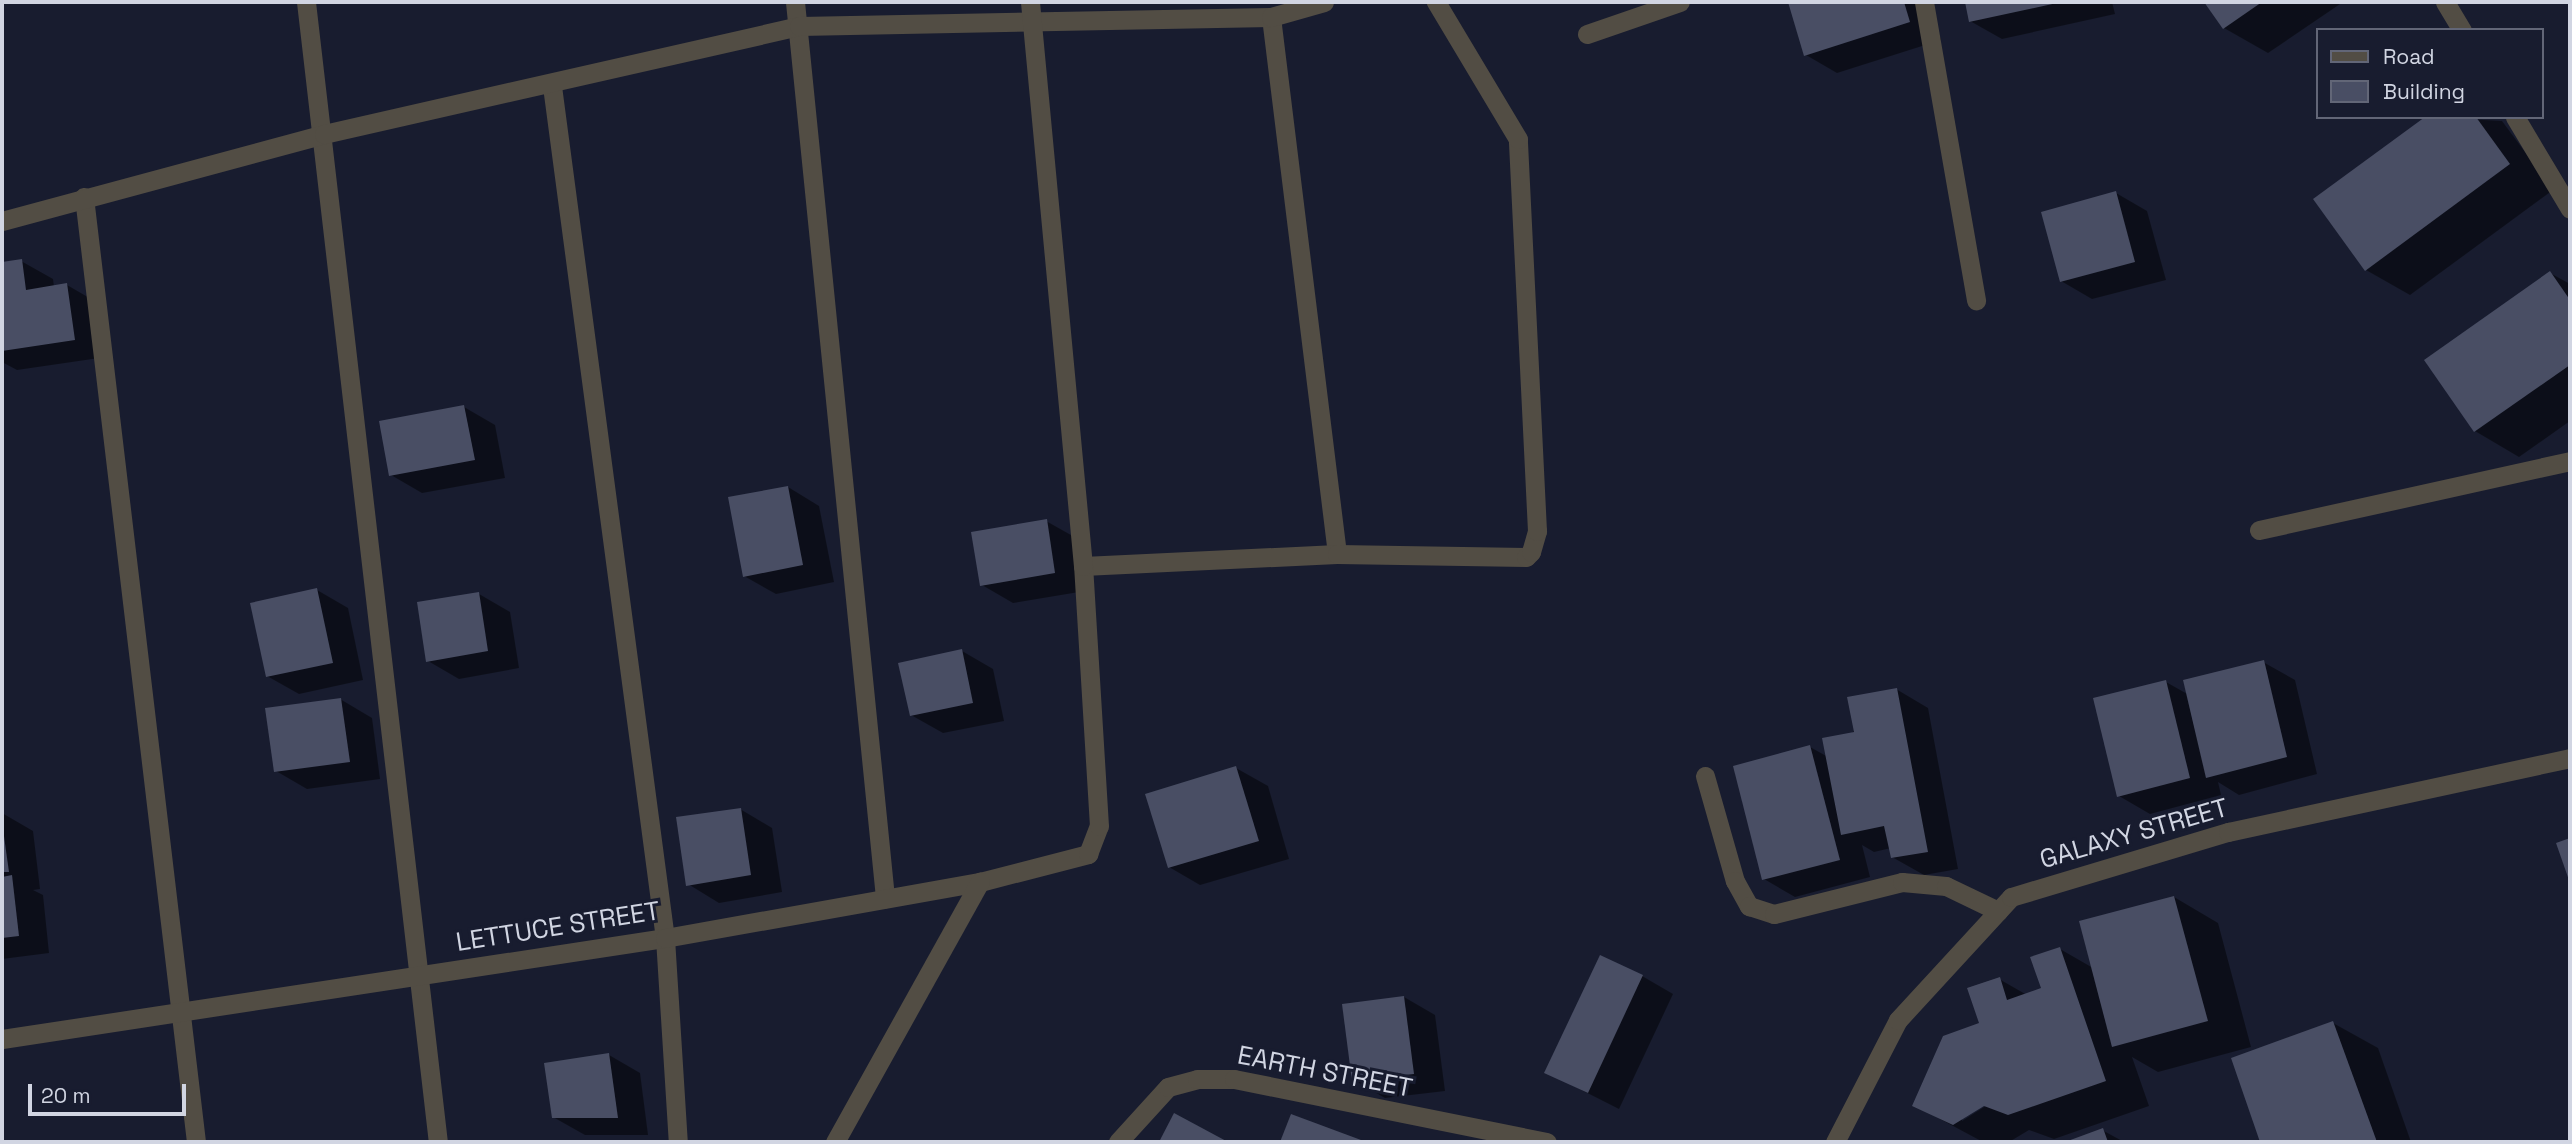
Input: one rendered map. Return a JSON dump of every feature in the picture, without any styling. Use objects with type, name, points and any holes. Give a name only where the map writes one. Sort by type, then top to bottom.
[{"type":"street","points":[[306,2],[324,134],[422,975],[438,1142]]},
{"type":"street","points":[[795,2],[885,898]]},
{"type":"street","points":[[1030,2],[1083,566],[1337,554],[1526,557],[1537,531],[1517,139],[1436,2]]},
{"type":"street","points":[[2,220],[324,134],[552,86],[799,26],[1032,26],[1271,17],[1324,2]]},
{"type":"street","points":[[1587,34],[1680,2]]},
{"type":"street","points":[[1924,2],[1976,300]]},
{"type":"street","points":[[2445,2],[2461,28]]},
{"type":"street","points":[[1271,17],[1337,554]]},
{"type":"street","points":[[552,86],[664,938],[678,1142]]},
{"type":"street","points":[[2516,119],[2570,209]]},
{"type":"street","points":[[84,197],[184,1014],[196,1142]]},
{"type":"street","points":[[2259,530],[2570,461]]},
{"type":"street","name":"LETTUCE STREET","points":[[2,1039],[184,1014],[664,938],[1071,863],[1088,854],[1099,826],[1083,566]]},
{"type":"street","name":"GALAXY STREET","points":[[1835,1142],[1898,1020],[2011,897],[2228,832],[2570,758]]},
{"type":"street","points":[[1704,776],[1735,881],[1749,906],[1774,914],[1902,882],[1946,886],[1998,911]]},
{"type":"street","points":[[835,1142],[980,881]]},
{"type":"street","name":"EARTH STREET","points":[[1118,1142],[1168,1087],[1197,1079],[1234,1079],[1547,1142]]},
{"type":"building","points":[[1788,2],[1904,2],[1910,22],[1804,56]]},
{"type":"building","points":[[1965,2],[2057,2],[2057,3],[1969,22]]},
{"type":"building","points":[[2204,2],[2262,2],[2223,29]]},
{"type":"building","points":[[2422,119],[2477,119],[2510,164],[2365,271],[2313,199]]},
{"type":"building","points":[[2116,191],[2135,262],[2060,282],[2041,212]]},
{"type":"building","points":[[22,259],[26,290],[67,283],[75,340],[2,351],[2,262]]},
{"type":"building","points":[[2550,271],[2570,300],[2570,365],[2474,432],[2424,360]]},
{"type":"building","points":[[464,405],[475,460],[389,476],[379,421]]},
{"type":"building","points":[[788,486],[803,565],[743,577],[728,497]]},
{"type":"building","points":[[1047,519],[1055,573],[980,586],[971,532]]},
{"type":"building","points":[[317,588],[333,663],[266,677],[250,603]]},
{"type":"building","points":[[479,592],[488,651],[426,662],[417,602]]},
{"type":"building","points":[[962,649],[973,703],[910,716],[898,663]]},
{"type":"building","points":[[2264,660],[2287,757],[2206,778],[2183,680]]},
{"type":"building","points":[[2166,680],[2190,778],[2117,797],[2093,698]]},
{"type":"building","points":[[1897,688],[1928,852],[1891,858],[1884,826],[1841,835],[1822,738],[1854,732],[1847,697]]},
{"type":"building","points":[[341,698],[350,762],[274,772],[265,708]]},
{"type":"building","points":[[1810,745],[1840,860],[1762,880],[1733,766]]},
{"type":"building","points":[[1236,766],[1259,841],[1168,868],[1145,794]]},
{"type":"building","points":[[741,808],[751,875],[686,886],[676,817]]},
{"type":"building","points":[[2,822],[9,872],[2,872]]},
{"type":"building","points":[[2570,838],[2570,883],[2556,843]]},
{"type":"building","points":[[12,875],[19,936],[2,938],[2,877]]},
{"type":"building","points":[[2174,896],[2208,1021],[2112,1047],[2079,921]]},
{"type":"building","points":[[2060,947],[2106,1081],[2008,1115],[1984,1106],[1953,1125],[1912,1106],[1943,1036],[1979,1023],[1967,988],[2000,977],[2007,1000],[2041,988],[2030,957]]},
{"type":"building","points":[[1600,955],[1643,975],[1588,1093],[1544,1073]]},
{"type":"building","points":[[1404,996],[1414,1074],[1352,1081],[1342,1004]]},
{"type":"building","points":[[2333,1021],[2377,1142],[2260,1142],[2231,1058]]},
{"type":"building","points":[[609,1053],[618,1118],[552,1118],[544,1063]]},
{"type":"building","points":[[1174,1113],[1228,1142],[1159,1142]]},
{"type":"building","points":[[1291,1114],[1361,1140],[1280,1142]]},
{"type":"building","points":[[2103,1128],[2108,1142],[2065,1142]]}]
